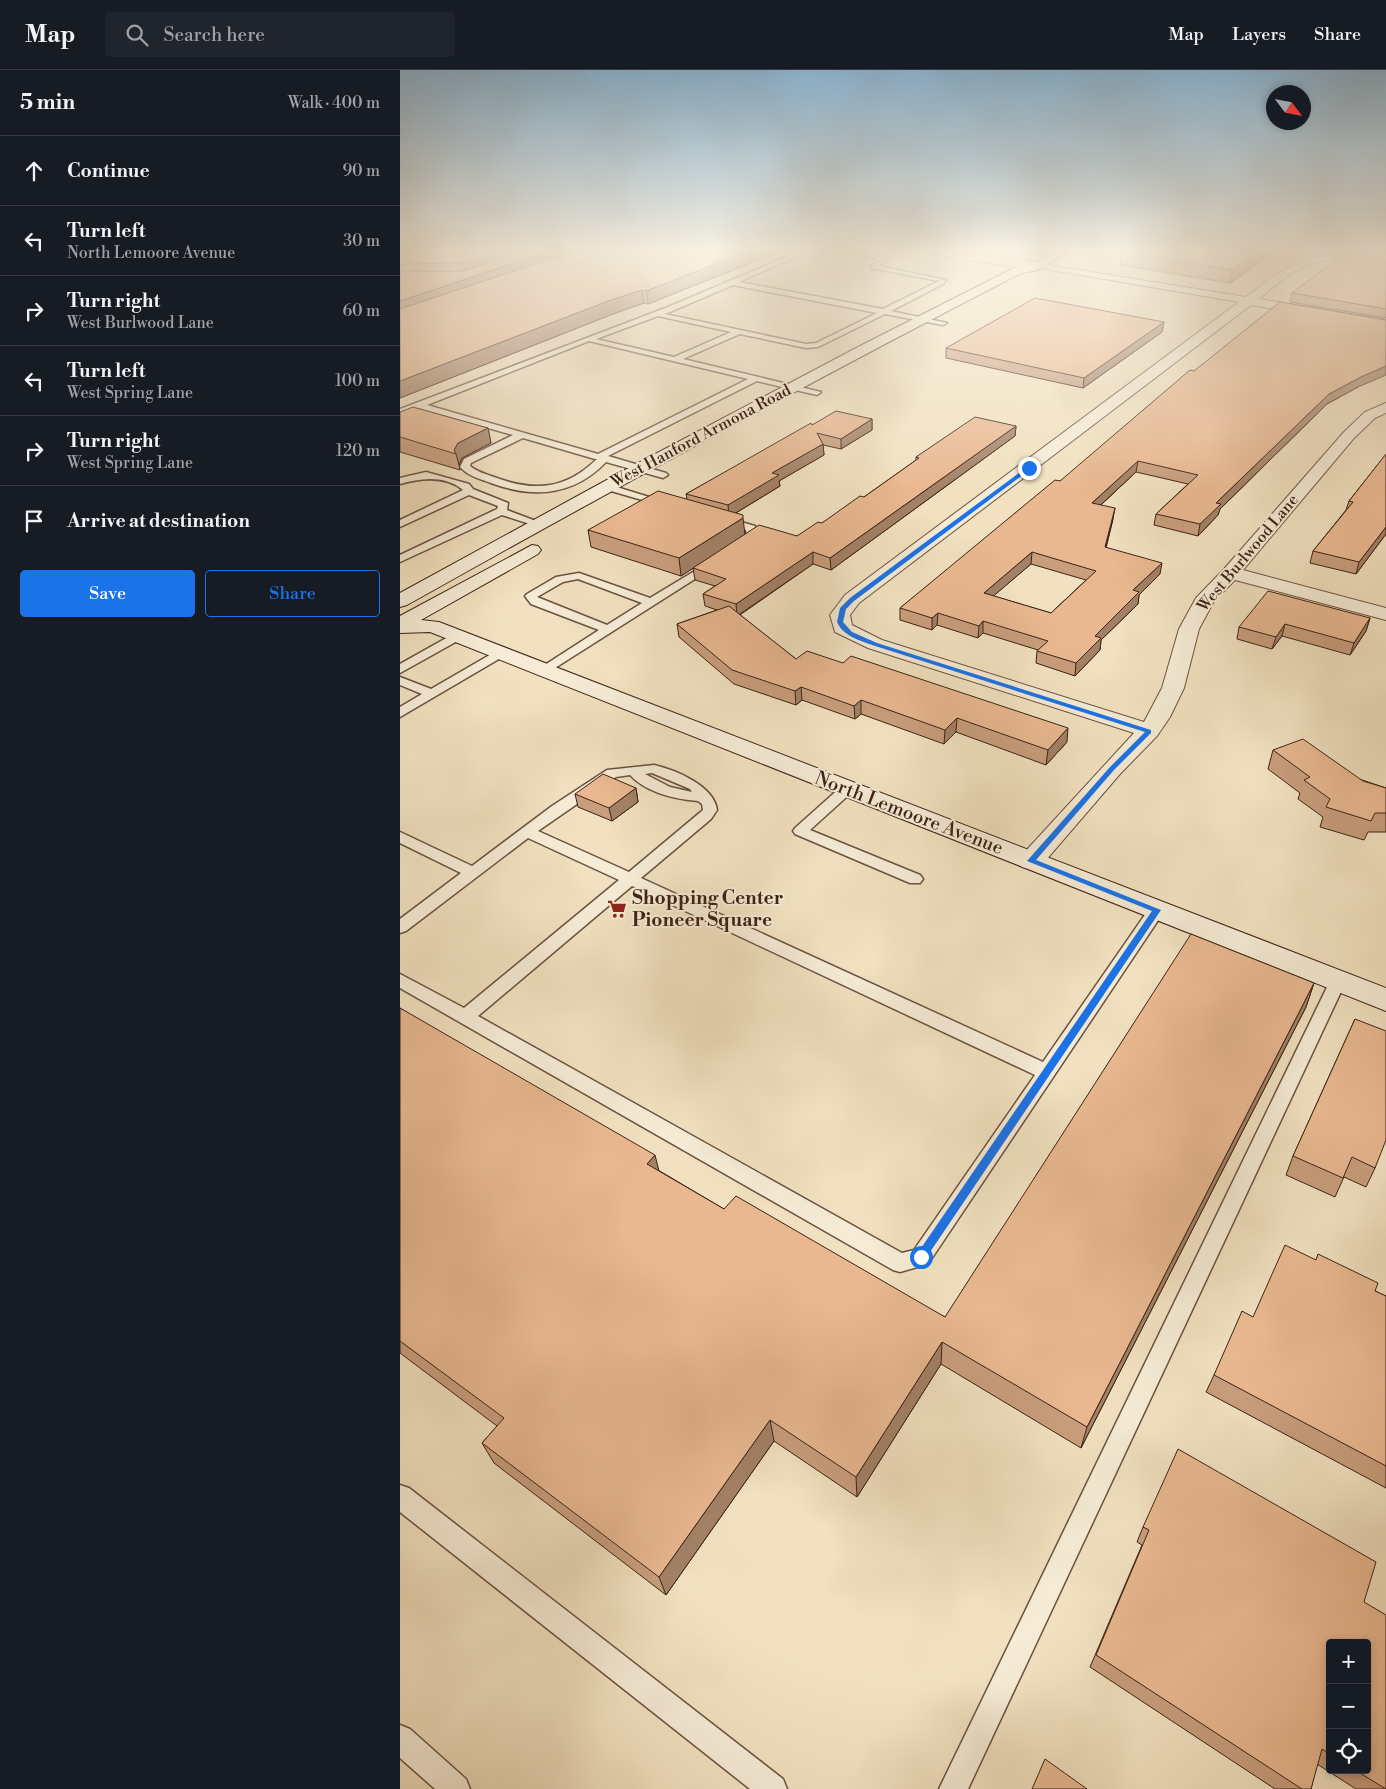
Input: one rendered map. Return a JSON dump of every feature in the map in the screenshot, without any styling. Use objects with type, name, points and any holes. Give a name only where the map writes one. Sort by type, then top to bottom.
[{"type":"street","name":"West Hanford Armona Road","points":[[401,600],[640,468],[797,394],[903,329]]},
{"type":"street","points":[[851,373],[932,329]]},
{"type":"street","points":[[1149,731],[875,644],[842,628],[840,615],[852,599],[1029,468],[1209,329]]},
{"type":"street","name":"West Hanford Armona Road","points":[[797,394],[817,392],[834,382]]},
{"type":"street","name":"West Burlwood Lane","points":[[1031,861],[1160,717],[1173,688],[1195,615],[1206,598],[1231,573],[1354,429],[1370,416],[1386,407]]},
{"type":"street","name":"West Hanford Armona Road","points":[[614,503],[680,466]]},
{"type":"street","points":[[539,524],[562,532]]},
{"type":"street","points":[[434,612],[546,542]]},
{"type":"street","points":[[1231,573],[1386,614]]},
{"type":"street","name":"North Lemoore Avenue","points":[[401,600],[434,612],[457,636],[1386,1000]]},
{"type":"street","name":"North Lemoore Avenue","points":[[400,625],[434,612]]},
{"type":"lane","points":[[400,412],[615,329]]},
{"type":"lane","points":[[725,329],[806,346],[818,345],[852,329]]},
{"type":"lane","points":[[675,359],[738,332]]},
{"type":"lane","points":[[588,339],[756,378],[797,394]]},
{"type":"lane","points":[[520,434],[476,455],[467,461],[465,467],[471,472],[528,490],[539,492],[559,488],[593,471],[602,458],[756,378]]},
{"type":"lane","points":[[418,405],[663,475]]},
{"type":"lane","points":[[400,481],[414,475],[428,474],[466,486],[469,491],[504,504],[501,511],[400,559]]},
{"type":"lane","points":[[606,487],[678,507]]},
{"type":"lane","points":[[400,524],[469,491]]},
{"type":"lane","points":[[501,511],[539,524]]},
{"type":"lane","points":[[543,670],[753,538],[751,528],[714,517]]},
{"type":"lane","points":[[608,629],[535,602],[531,596],[560,579],[579,576],[651,602]]},
{"type":"lane","points":[[400,669],[457,636]]},
{"type":"lane","points":[[400,713],[500,653]]},
{"type":"lane","points":[[400,681],[433,694]]},
{"type":"lane","points":[[400,927],[593,783],[612,773],[634,770],[640,779],[682,796],[702,797],[710,805],[706,816],[465,1017]]},
{"type":"lane","points":[[847,789],[800,831],[915,879]]},
{"type":"lane","points":[[528,832],[1047,1072]]},
{"type":"lane","points":[[400,837],[472,872]]},
{"type":"lane","points":[[400,980],[900,1263],[921,1257],[1157,910]]},
{"type":"lane","points":[[953,1789],[1338,981]]},
{"type":"lane","points":[[400,1497],[773,1789]]},
{"type":"lane","points":[[400,1739],[456,1789]]},
{"type":"building","points":[[400,329],[535,329],[400,381]]},
{"type":"building","points":[[979,329],[1154,329],[1084,378],[946,348]]},
{"type":"building","points":[[1246,329],[1386,329],[1386,366],[1329,394],[1216,503],[1221,504],[1200,524],[1156,514],[1198,475],[1138,461],[1092,503],[1115,508],[1105,547],[1162,563],[1133,590],[1139,592],[1095,636],[1101,638],[1076,663],[1037,651],[1048,641],[983,621],[979,626],[938,613],[932,618],[900,608],[1055,480],[1060,481],[1190,370],[1194,371]],"holes":[[[1032,552],[1096,571],[1051,613],[984,593]]]},
{"type":"building","points":[[413,407],[488,428],[458,443],[454,450],[456,454],[400,437],[400,412]]},
{"type":"building","points":[[836,411],[872,419],[841,439],[817,433],[823,444],[772,473],[779,475],[728,505],[686,494],[811,423],[812,425]]},
{"type":"building","points":[[975,417],[1016,426],[830,558],[813,552],[736,604],[703,594],[726,579],[693,568],[759,525],[797,536],[818,522],[822,523],[860,496],[864,497],[919,458],[916,457]]},
{"type":"building","points":[[1386,454],[1386,527],[1359,562],[1313,551],[1353,502],[1349,501]]},
{"type":"building","points":[[658,491],[743,515],[743,518],[679,558],[588,530]]},
{"type":"building","points":[[1268,591],[1370,618],[1354,643],[1285,624],[1276,637],[1239,627]]},
{"type":"building","points":[[729,606],[796,659],[807,651],[843,663],[851,656],[1068,728],[1048,750],[957,718],[945,730],[861,700],[854,706],[801,687],[795,691],[732,670],[677,624]]},
{"type":"building","points":[[1303,739],[1363,781],[1386,788],[1386,813],[1375,813],[1371,821],[1326,807],[1330,799],[1304,780],[1310,777],[1273,750]]},
{"type":"building","points":[[603,774],[636,788],[609,808],[575,794]]},
{"type":"building","points":[[1191,934],[1314,983],[1087,1427],[942,1342],[856,1477],[770,1420],[659,1577],[482,1443],[504,1418],[400,1341],[400,1008],[655,1155],[647,1164],[724,1209],[736,1196],[945,1317]]},
{"type":"building","points":[[1355,1019],[1386,1031],[1386,1140],[1375,1168],[1352,1157],[1343,1178],[1293,1156]]},
{"type":"building","points":[[1285,1245],[1316,1260],[1318,1254],[1378,1283],[1375,1291],[1386,1296],[1386,1466],[1214,1375],[1242,1311],[1253,1317]]},
{"type":"building","points":[[1178,1449],[1376,1562],[1364,1602],[1386,1615],[1386,1789],[1362,1774],[1371,1774],[1371,1639],[1326,1639],[1326,1752],[1322,1749],[1311,1789],[1302,1789],[1096,1655],[1149,1530],[1143,1527]]},
{"type":"building","points":[[1045,1759],[1087,1789],[1032,1789]]},
{"type":"place","name":"Shopping Center Pioneer Square","points":[[617,909]]},
{"type":"route","points":[[921,1257],[1157,910],[1031,861],[1112,769],[1149,731],[875,644],[850,634],[842,628],[840,622],[843,608],[852,599],[1029,468]]}]
